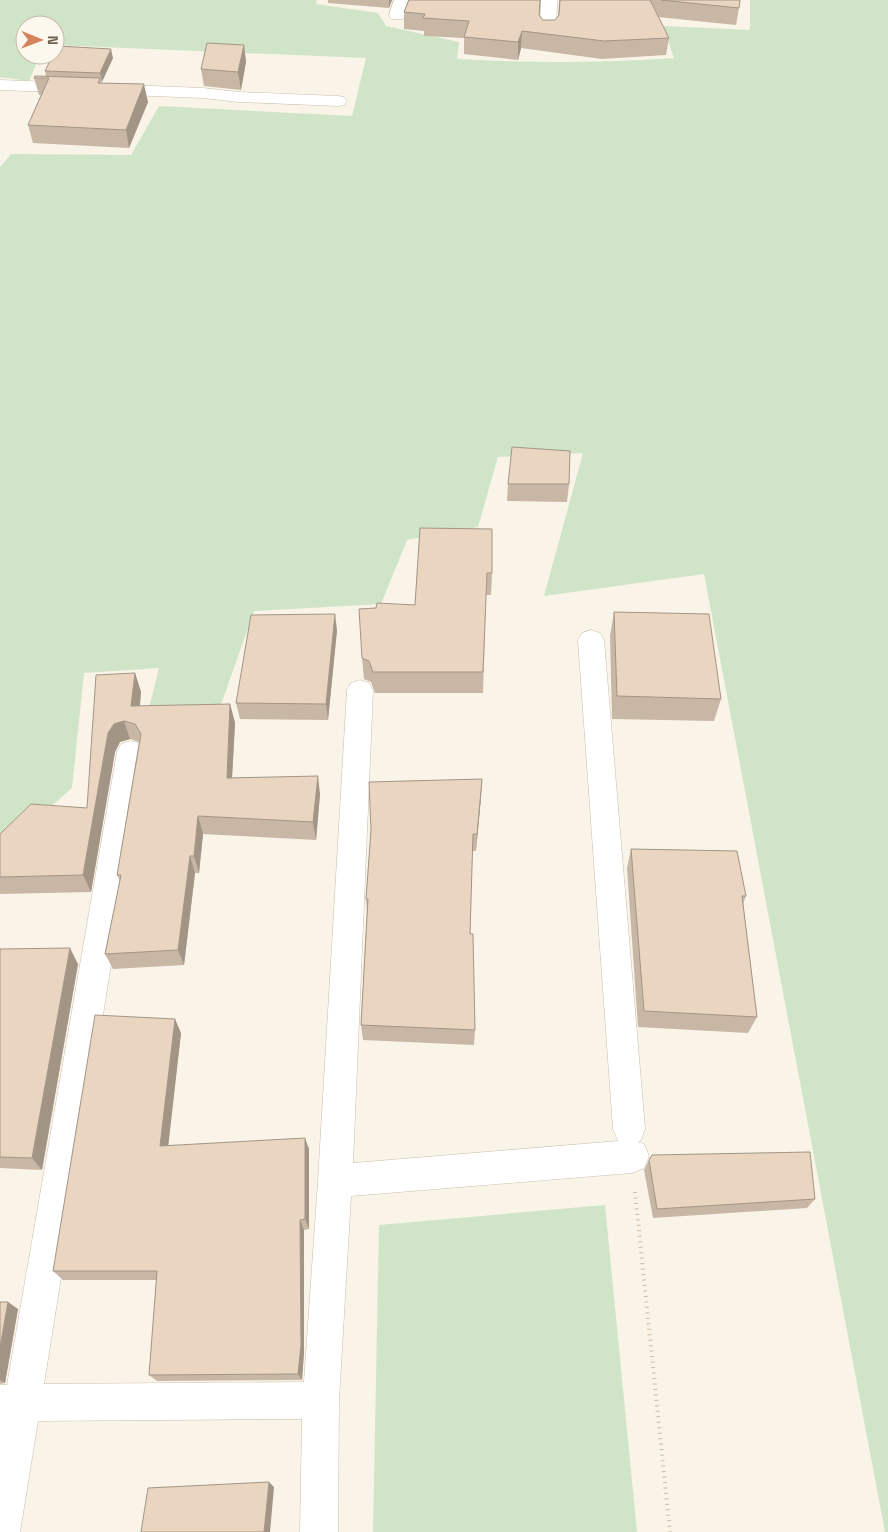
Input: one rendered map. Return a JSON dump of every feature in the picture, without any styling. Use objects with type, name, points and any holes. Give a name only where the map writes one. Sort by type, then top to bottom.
[{"type":"street","points":[[548,32],[549,0]]},
{"type":"street","points":[[0,84],[203,92],[239,97],[338,102]]},
{"type":"street","points":[[335,1181],[630,1143],[591,640]]},
{"type":"street","points":[[319,1532],[321,1400],[335,1181],[360,690]]},
{"type":"street","points":[[2,1532],[11,1403],[131,752]]},
{"type":"street","points":[[11,1403],[321,1400]]},
{"type":"path","points":[[630,1143],[670,1532]]},
{"type":"green space","points":[[0,0],[317,0],[316,4],[378,13],[386,26],[459,42],[457,59],[565,62],[674,58],[663,26],[750,30],[750,0],[888,0],[888,1532],[885,1532],[704,574],[544,596],[583,453],[498,457],[478,527],[407,540],[381,604],[254,611],[217,716],[146,720],[159,668],[84,673],[72,788],[0,852],[0,167],[11,154],[131,155],[159,106],[352,116],[366,58],[65,45],[65,15],[15,15],[15,65],[36,65],[29,81],[0,77]]},
{"type":"green space","points":[[605,1205],[637,1532],[373,1532],[379,1225]]},
{"type":"building","points":[[409,0],[540,0],[539,15],[543,20],[555,20],[559,15],[560,0],[650,0],[669,38],[604,41],[522,31],[518,42],[464,37],[469,21],[423,18],[425,14],[404,12]]},
{"type":"building","points":[[661,0],[740,0],[739,8]]},
{"type":"building","points":[[207,43],[244,45],[238,72],[201,69]]},
{"type":"building","points":[[65,46],[111,49],[100,73],[45,71],[48,65],[65,65]]},
{"type":"building","points":[[35,76],[100,78],[98,83],[144,84],[126,130],[28,125],[49,78],[34,78]]},
{"type":"building","points":[[512,447],[570,451],[569,484],[508,484]]},
{"type":"building","points":[[420,528],[492,529],[492,573],[487,573],[483,672],[373,672],[369,661],[362,658],[359,609],[376,608],[377,603],[415,605]]},
{"type":"building","points":[[614,612],[709,614],[721,699],[617,696]]},
{"type":"building","points":[[335,614],[326,704],[236,703],[251,615]]},
{"type":"building","points":[[135,673],[131,706],[230,704],[227,778],[318,776],[313,822],[198,816],[194,856],[190,856],[178,950],[105,954],[121,875],[117,875],[141,734],[135,724],[124,721],[114,724],[108,733],[83,875],[0,877],[0,834],[31,804],[87,808],[96,675]]},
{"type":"building","points":[[482,779],[477,834],[473,834],[470,934],[473,934],[475,1030],[361,1025],[371,830],[369,782]]},
{"type":"building","points":[[631,849],[737,851],[746,896],[742,896],[757,1017],[644,1011]]},
{"type":"building","points":[[70,948],[32,1158],[0,1157],[0,949]]},
{"type":"building","points":[[95,1015],[175,1019],[160,1146],[305,1138],[305,1219],[300,1220],[301,1345],[298,1374],[149,1375],[157,1271],[53,1271]]},
{"type":"building","points":[[810,1152],[815,1199],[657,1209],[649,1160],[652,1155]]},
{"type":"building","points":[[0,1302],[8,1302],[0,1348]]},
{"type":"building","points":[[269,1482],[264,1532],[141,1532],[148,1488]]}]
